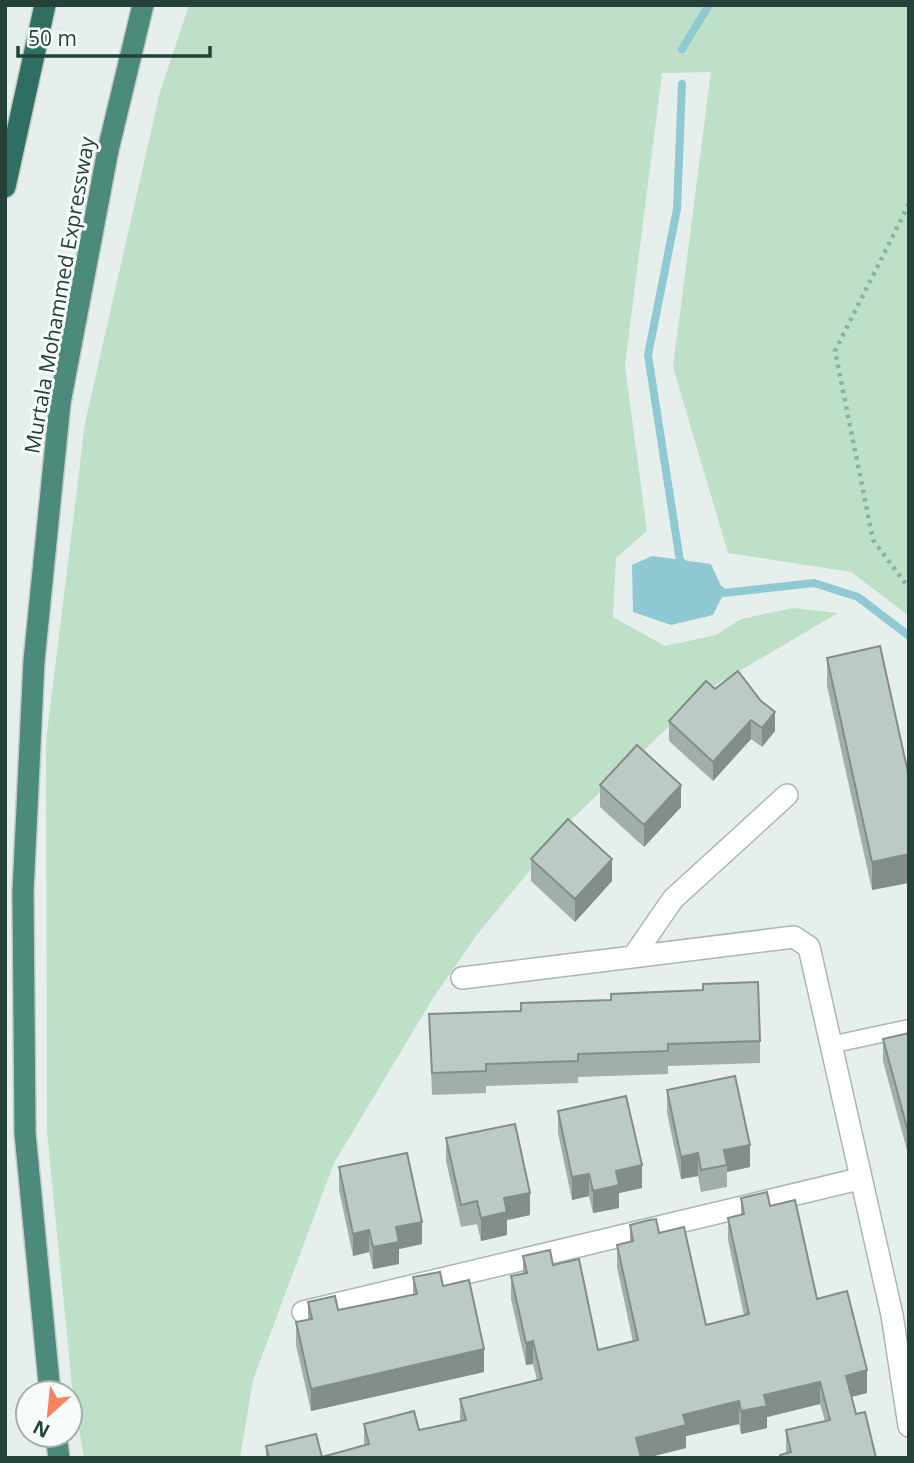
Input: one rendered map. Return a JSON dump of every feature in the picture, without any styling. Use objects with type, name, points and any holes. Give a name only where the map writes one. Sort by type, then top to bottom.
[{"type":"highway","points":[[5,187],[45,5]]},
{"type":"highway","name":"Murtala Mohammed Expressway","points":[[49,1379],[24,1133],[23,892],[34,661],[60,403],[108,150],[143,5]]},
{"type":"street","points":[[633,957],[673,899],[787,795]]},
{"type":"street","points":[[462,978],[794,937],[809,947],[859,1179],[892,1315],[909,1426]]},
{"type":"street","points":[[303,1312],[859,1179]]},
{"type":"lane","points":[[830,1045],[909,1028]]},
{"type":"path","points":[[909,204],[835,351],[873,540],[909,588]]},
{"type":"green space","points":[[189,5],[909,5],[909,616],[851,572],[728,553],[673,367],[711,72],[662,73],[625,366],[647,531],[616,558],[613,617],[665,646],[716,635],[741,619],[793,608],[838,613],[707,690],[572,819],[476,936],[433,998],[334,1163],[253,1380],[240,1458],[84,1458],[84,1379],[71,1379],[47,1132],[46,741],[85,423],[160,92]]},
{"type":"water","points":[[652,556],[711,564],[724,593],[713,615],[671,625],[633,612],[632,565]]},
{"type":"building","points":[[880,646],[909,777],[909,854],[872,862],[827,658]]},
{"type":"building","points":[[738,671],[761,701],[775,712],[762,728],[751,720],[713,762],[669,721],[706,681],[715,689]]},
{"type":"building","points":[[637,745],[681,785],[644,825],[600,785]]},
{"type":"building","points":[[568,819],[612,859],[575,899],[531,859]]},
{"type":"building","points":[[758,982],[760,1041],[668,1044],[668,1051],[578,1054],[578,1061],[486,1064],[486,1071],[432,1073],[429,1014],[521,1011],[521,1003],[611,1000],[611,994],[703,990],[703,984]]},
{"type":"building","points":[[909,1033],[909,1135],[883,1039]]},
{"type":"building","points":[[735,1076],[750,1145],[724,1150],[727,1165],[701,1170],[698,1153],[681,1157],[667,1090]]},
{"type":"building","points":[[626,1096],[642,1165],[616,1171],[619,1185],[593,1191],[589,1174],[572,1177],[558,1111]]},
{"type":"building","points":[[515,1124],[530,1193],[504,1198],[507,1212],[481,1218],[477,1201],[461,1205],[446,1138]]},
{"type":"building","points":[[407,1153],[422,1222],[396,1227],[399,1242],[373,1247],[369,1230],[353,1234],[339,1167]]},
{"type":"building","points":[[767,1192],[770,1206],[795,1200],[817,1299],[847,1291],[867,1370],[846,1376],[856,1414],[865,1412],[876,1458],[780,1458],[780,1455],[791,1452],[786,1430],[830,1420],[820,1382],[764,1395],[767,1406],[741,1411],[739,1401],[683,1415],[686,1425],[636,1438],[641,1458],[269,1458],[266,1446],[316,1434],[322,1457],[369,1444],[364,1424],[414,1411],[419,1430],[466,1420],[460,1399],[542,1379],[533,1341],[526,1343],[511,1276],[527,1273],[523,1256],[550,1250],[553,1265],[579,1259],[598,1350],[638,1340],[617,1245],[633,1241],[630,1225],[649,1220],[656,1219],[659,1233],[684,1227],[706,1325],[749,1314],[728,1218],[744,1214],[741,1198]]},
{"type":"building","points":[[440,1272],[443,1286],[469,1280],[484,1349],[311,1389],[296,1322],[312,1319],[308,1302],[335,1296],[338,1310],[417,1294],[413,1277]]},
{"type":"waterway","points":[[682,49],[709,5]]},
{"type":"waterway","points":[[682,84],[677,209],[648,355],[680,561],[688,567]]},
{"type":"waterway","points":[[716,587],[724,593],[814,583],[858,597],[909,636]]}]
